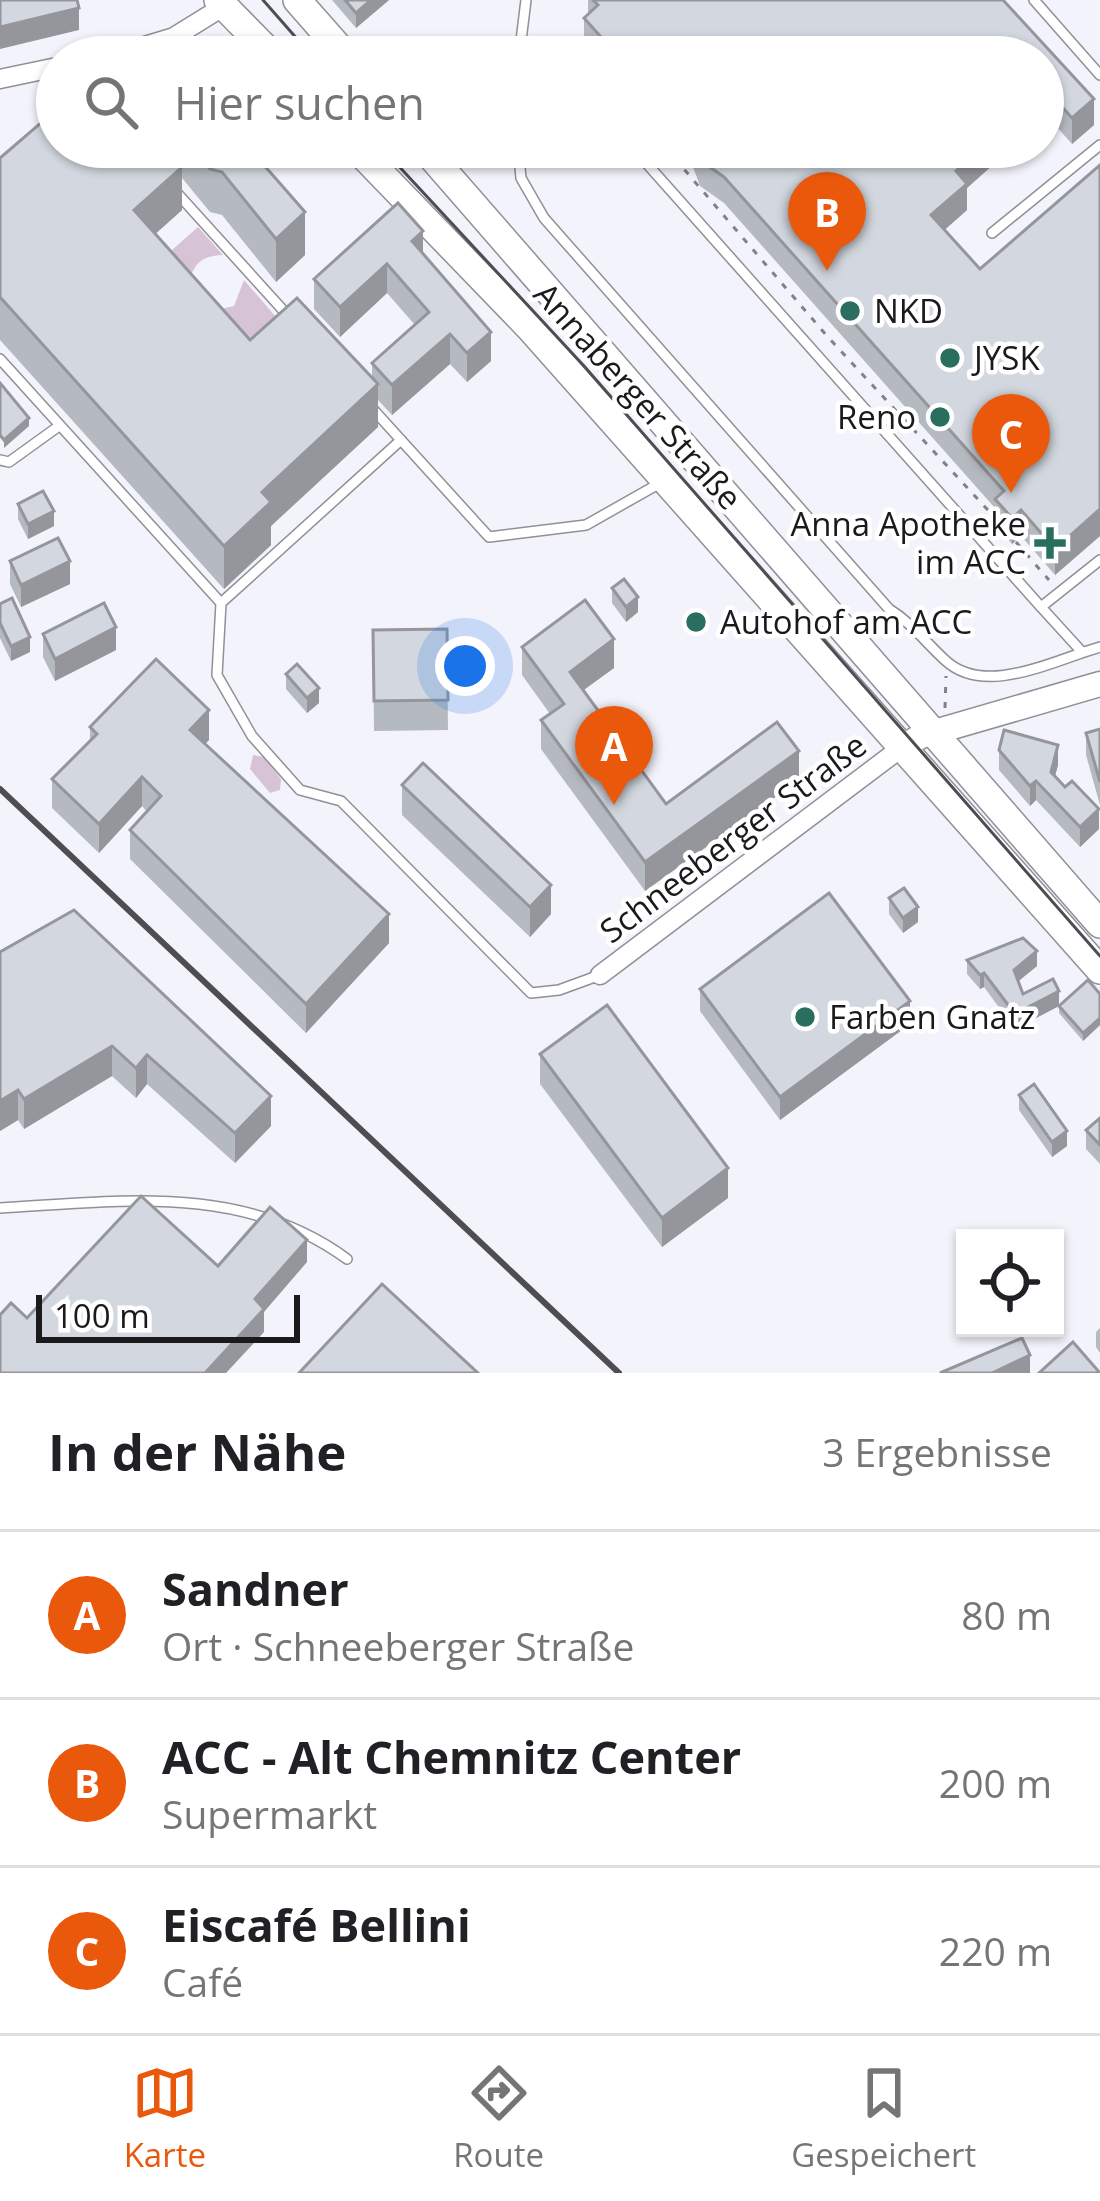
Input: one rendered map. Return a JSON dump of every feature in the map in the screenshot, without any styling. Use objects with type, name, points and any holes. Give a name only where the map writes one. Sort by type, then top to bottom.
[{"type":"main road","points":[[297,0],[329,36]]},
{"type":"main road","points":[[224,2],[255,36]]},
{"type":"main road","name":"Annaberger Straße","points":[[375,168],[666,479],[927,736],[1100,970]]},
{"type":"main road","name":"Annaberger Straße","points":[[441,168],[927,736],[1100,924]]},
{"type":"street","points":[[170,36],[194,28],[224,2]]},
{"type":"street","points":[[0,79],[36,71]]},
{"type":"street","points":[[1100,684],[927,736],[1100,940]]},
{"type":"street","name":"Schneeberger Straße","points":[[600,975],[927,736]]},
{"type":"lane","points":[[522,36],[526,0]]},
{"type":"lane","points":[[1034,0],[1100,75]]},
{"type":"lane","points":[[992,233],[1100,145]]},
{"type":"lane","points":[[520,168],[544,218],[889,609],[908,621],[947,662],[977,679],[1100,647]]},
{"type":"lane","points":[[651,168],[1082,652]]},
{"type":"lane","points":[[165,178],[295,323]]},
{"type":"lane","points":[[0,359],[221,603]]},
{"type":"lane","points":[[355,390],[489,537],[586,525],[666,479]]},
{"type":"lane","points":[[0,460],[9,462],[59,426]]},
{"type":"lane","points":[[400,440],[221,603],[217,675],[252,736],[300,790],[341,801],[531,993],[559,991],[600,975]]},
{"type":"lane","points":[[1041,607],[1100,560]]},
{"type":"lane","points":[[0,1208],[194,1201],[282,1221],[346,1259]]},
{"type":"path","points":[[684,168],[1052,584]]},
{"type":"path","points":[[689,211],[703,190]]},
{"type":"path","points":[[749,244],[756,238]]},
{"type":"path","points":[[927,736],[944,718],[947,662]]},
{"type":"shaded area","points":[[198,227],[223,255],[202,260],[190,278],[163,258]]},
{"type":"shaded area","points":[[244,280],[276,317],[276,326],[251,349],[221,309],[234,306]]},
{"type":"shaded area","points":[[253,755],[264,757],[281,779],[280,790],[270,793],[250,769]]},
{"type":"building","points":[[0,0],[77,0],[79,8],[0,27]]},
{"type":"building","points":[[345,0],[371,0],[356,13]]},
{"type":"building","points":[[593,0],[1003,0],[1036,36],[600,36],[584,18],[598,5]]},
{"type":"building","points":[[1064,66],[1094,99],[1072,118],[1064,109]]},
{"type":"building","points":[[36,127],[36,168],[181,168],[134,210],[250,340],[297,298],[378,384],[262,492],[271,502],[224,546],[0,297],[0,158]]},
{"type":"building","points":[[1100,165],[1100,509],[1055,549],[1021,510],[1012,518],[995,499],[1004,491],[711,168],[959,168],[956,171],[967,184],[931,215],[980,269]]},
{"type":"building","points":[[266,168],[305,212],[276,239],[222,172],[210,169]]},
{"type":"building","points":[[398,203],[423,231],[412,241],[491,332],[467,353],[450,334],[392,385],[372,363],[429,312],[387,264],[340,307],[314,279]]},
{"type":"building","points":[[0,383],[29,418],[4,440],[0,435]]},
{"type":"building","points":[[43,491],[54,511],[28,524],[18,504]]},
{"type":"building","points":[[58,538],[70,561],[21,585],[10,561]]},
{"type":"building","points":[[624,579],[638,597],[626,607],[612,588]]},
{"type":"building","points":[[12,598],[30,637],[11,646],[0,623],[0,604]]},
{"type":"building","points":[[585,600],[614,639],[570,672],[666,804],[777,722],[799,751],[645,862],[541,720],[564,704],[522,647]]},
{"type":"building","points":[[104,603],[116,627],[55,659],[43,634]]},
{"type":"building","points":[[447,629],[448,700],[374,701],[373,630]]},
{"type":"building","points":[[156,659],[209,710],[190,730],[389,914],[306,1004],[130,830],[161,796],[142,777],[99,824],[52,779],[97,734],[90,727]]},
{"type":"building","points":[[297,664],[319,688],[307,698],[286,674]]},
{"type":"building","points":[[1100,729],[1100,782],[1086,733]]},
{"type":"building","points":[[1004,730],[1058,745],[1051,772],[1065,787],[1072,781],[1099,809],[1080,827],[1036,781],[1030,786],[999,750]]},
{"type":"building","points":[[423,763],[551,885],[530,907],[402,785]]},
{"type":"building","points":[[904,888],[918,907],[903,918],[889,898]]},
{"type":"building","name":"Farben Gnatz","points":[[829,893],[910,1001],[780,1097],[700,989]]},
{"type":"building","points":[[74,910],[271,1096],[235,1133],[147,1055],[136,1068],[112,1046],[24,1099],[18,1090],[0,1101],[0,952]]},
{"type":"building","points":[[1023,938],[1037,951],[1014,970],[1023,994],[1053,979],[1059,991],[1015,1014],[984,973],[980,975],[967,960]]},
{"type":"building","points":[[1088,980],[1100,994],[1100,1018],[1083,1033],[1059,1006]]},
{"type":"building","points":[[607,1005],[728,1168],[662,1218],[540,1054]]},
{"type":"building","points":[[1034,1084],[1067,1131],[1052,1142],[1019,1095]]},
{"type":"building","points":[[1100,1118],[1100,1145],[1086,1130]]},
{"type":"building","points":[[141,1196],[218,1266],[270,1207],[307,1240],[255,1299],[264,1309],[205,1373],[0,1373],[0,1315],[11,1303],[27,1318]]},
{"type":"building","points":[[382,1284],[478,1373],[299,1373]]},
{"type":"building","points":[[1022,1338],[1030,1355],[992,1373],[940,1373]]},
{"type":"building","points":[[1073,1342],[1100,1373],[1039,1373]]},
{"type":"tram line","points":[[263,0],[295,36]]},
{"type":"tram line","points":[[400,168],[584,366],[1100,956]]},
{"type":"railway","points":[[0,789],[619,1373]]},
{"type":"place","name":"ACC - Alt Chemnitz Center","points":[[827,271]]},
{"type":"place","name":"NKD","points":[[850,311]]},
{"type":"place","name":"JYSK","points":[[950,358]]},
{"type":"place","name":"Reno","points":[[940,417]]},
{"type":"place","name":"Eiscafé Bellini","points":[[1011,493]]},
{"type":"place","name":"Anna Apotheke im ACC","points":[[1050,543]]},
{"type":"place","name":"Autohof am ACC","points":[[696,622]]},
{"type":"place","name":"Sandner","points":[[614,805]]},
{"type":"place","name":"Farben Gnatz","points":[[805,1017]]}]
